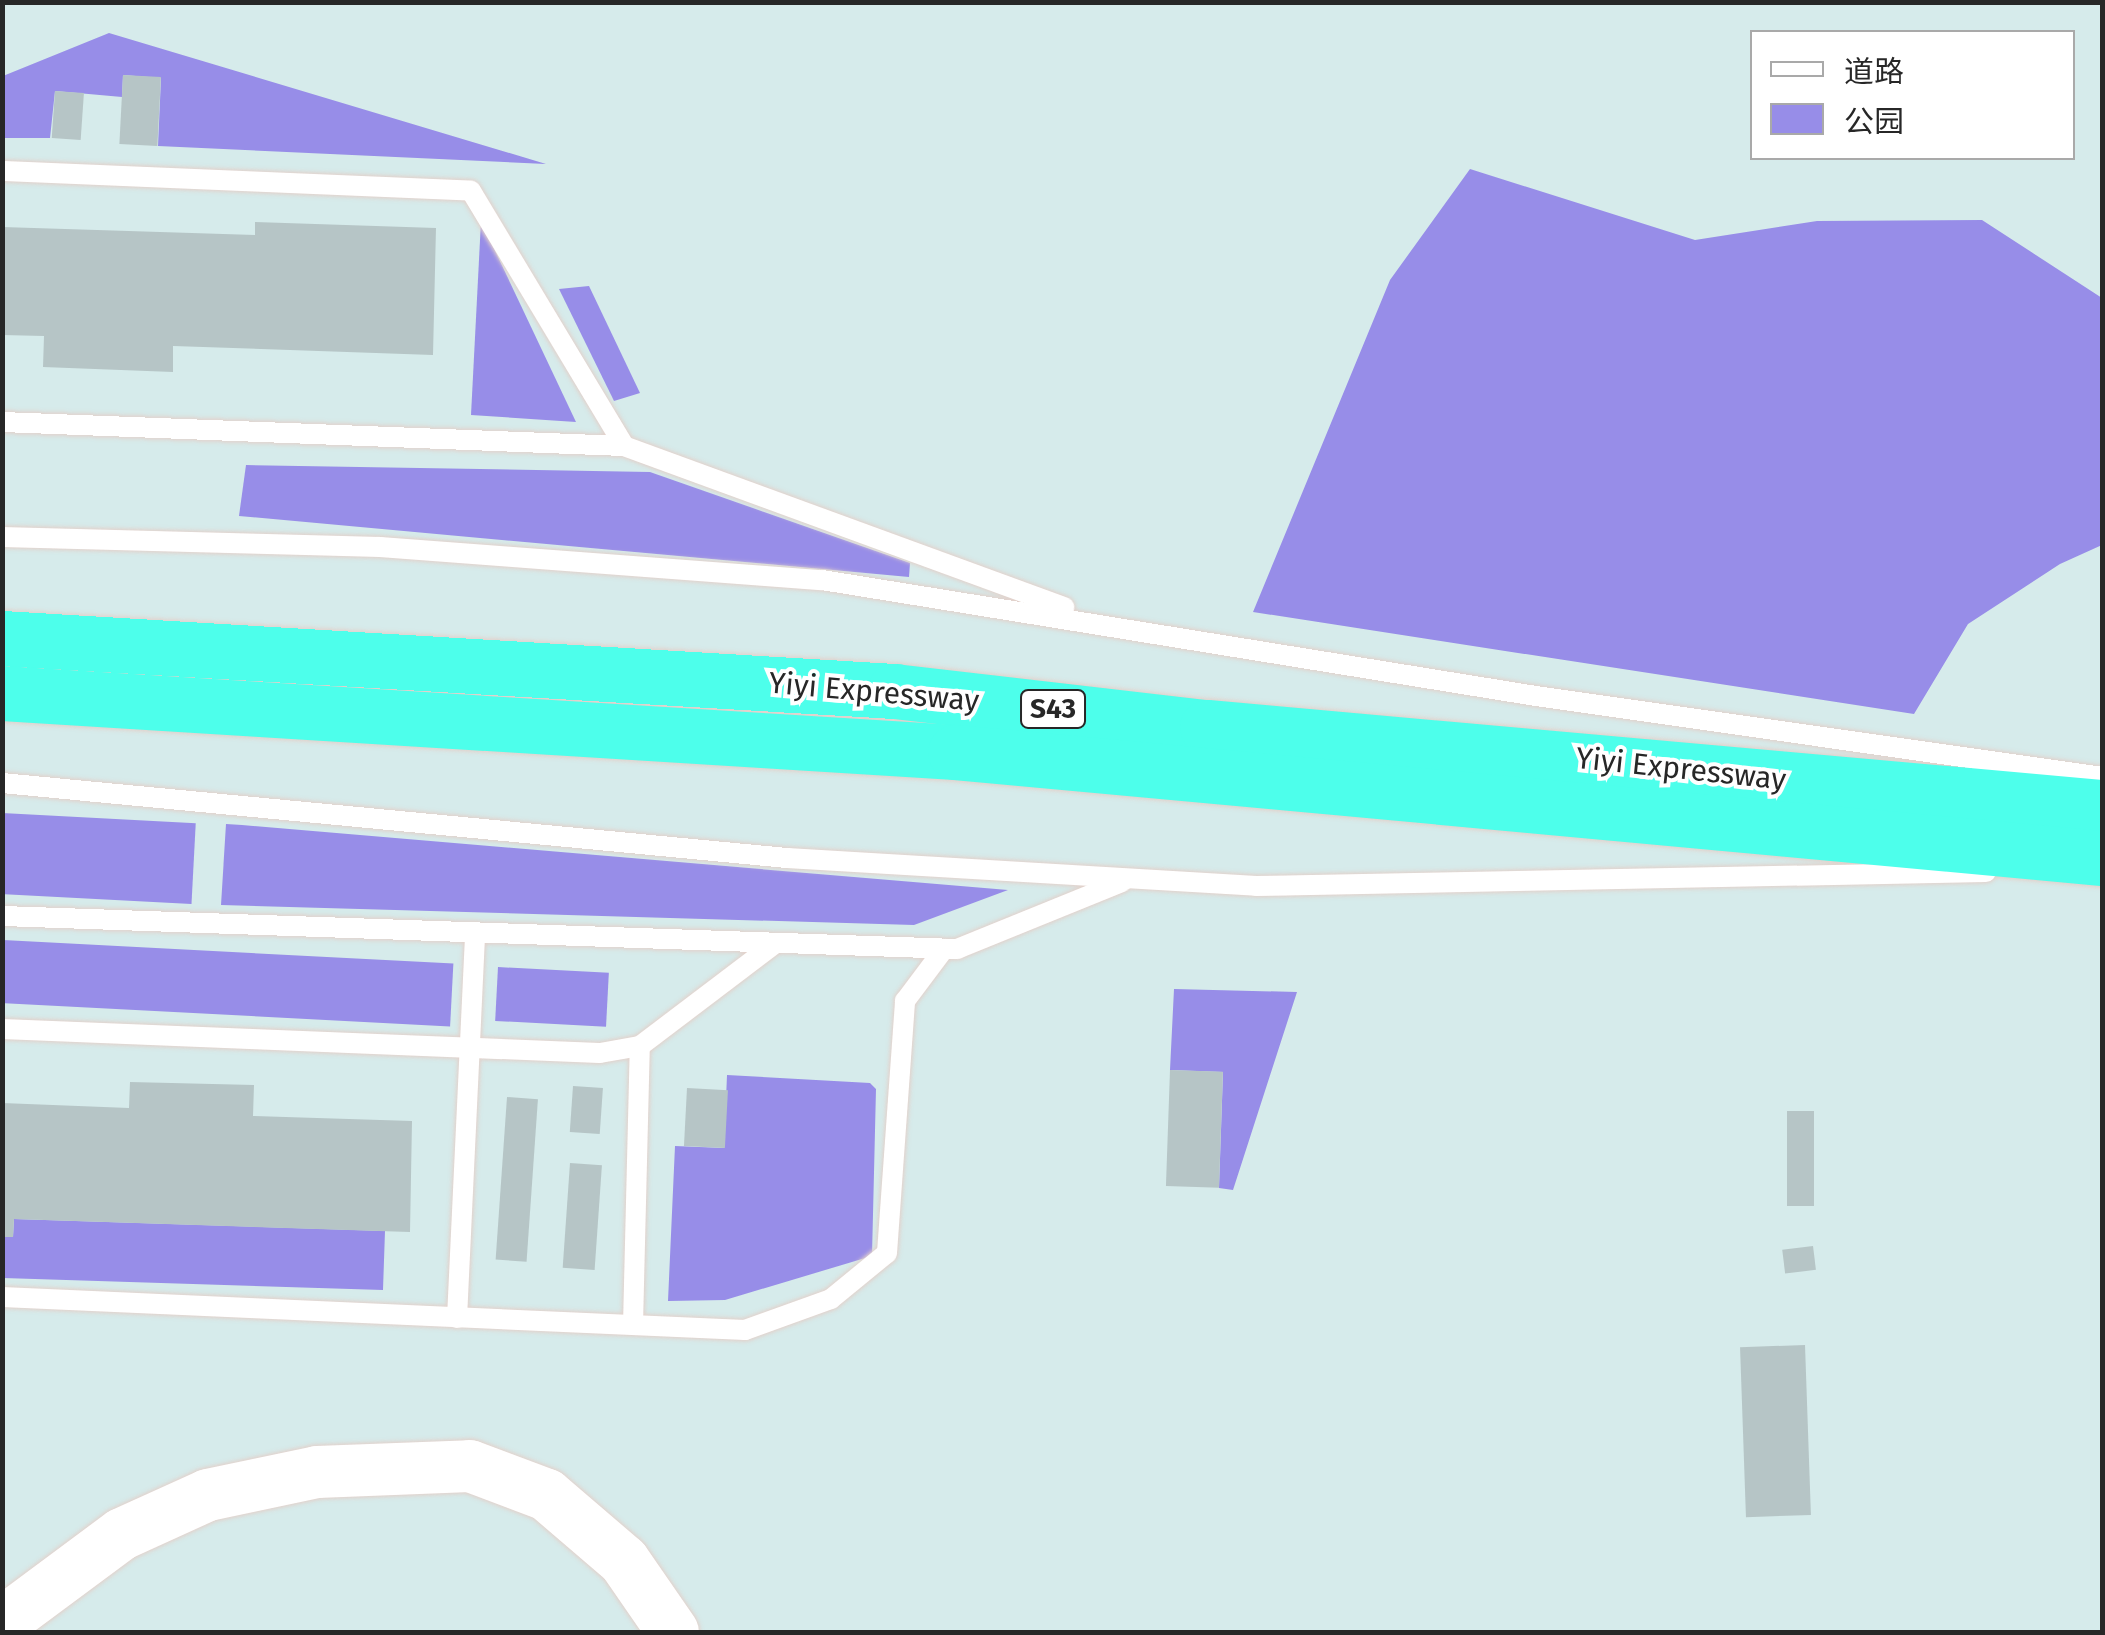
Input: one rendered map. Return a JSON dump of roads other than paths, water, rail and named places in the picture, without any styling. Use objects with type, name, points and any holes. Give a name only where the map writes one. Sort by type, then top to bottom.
[{"type":"highway","name":"Yiyi Expressway","points":[[2,638],[894,690],[1207,727],[2102,807]]},
{"type":"highway","name":"Yiyi Expressway","points":[[2,694],[955,752],[2102,858]]},
{"type":"main road","points":[[2,1623],[122,1534],[208,1495],[317,1472],[470,1466],[547,1495],[624,1560],[673,1632]]},
{"type":"lane","points":[[2,171],[471,190],[624,446]]},
{"type":"lane","points":[[2,422],[624,446],[1105,622]]},
{"type":"lane","points":[[2,537],[380,547],[822,580],[1105,622],[1536,696],[2102,777]]},
{"type":"lane","points":[[2,783],[787,858],[1128,880],[1384,885],[2102,868]]},
{"type":"lane","points":[[2,916],[474,936],[944,949],[1128,880]]},
{"type":"lane","points":[[457,1318],[474,936]]},
{"type":"lane","points":[[2,1030],[600,1053],[640,1046],[773,945]]},
{"type":"lane","points":[[2,1297],[745,1330],[831,1299],[887,1253],[904,1001],[944,949]]},
{"type":"lane","points":[[633,1325],[640,1046]]}]
